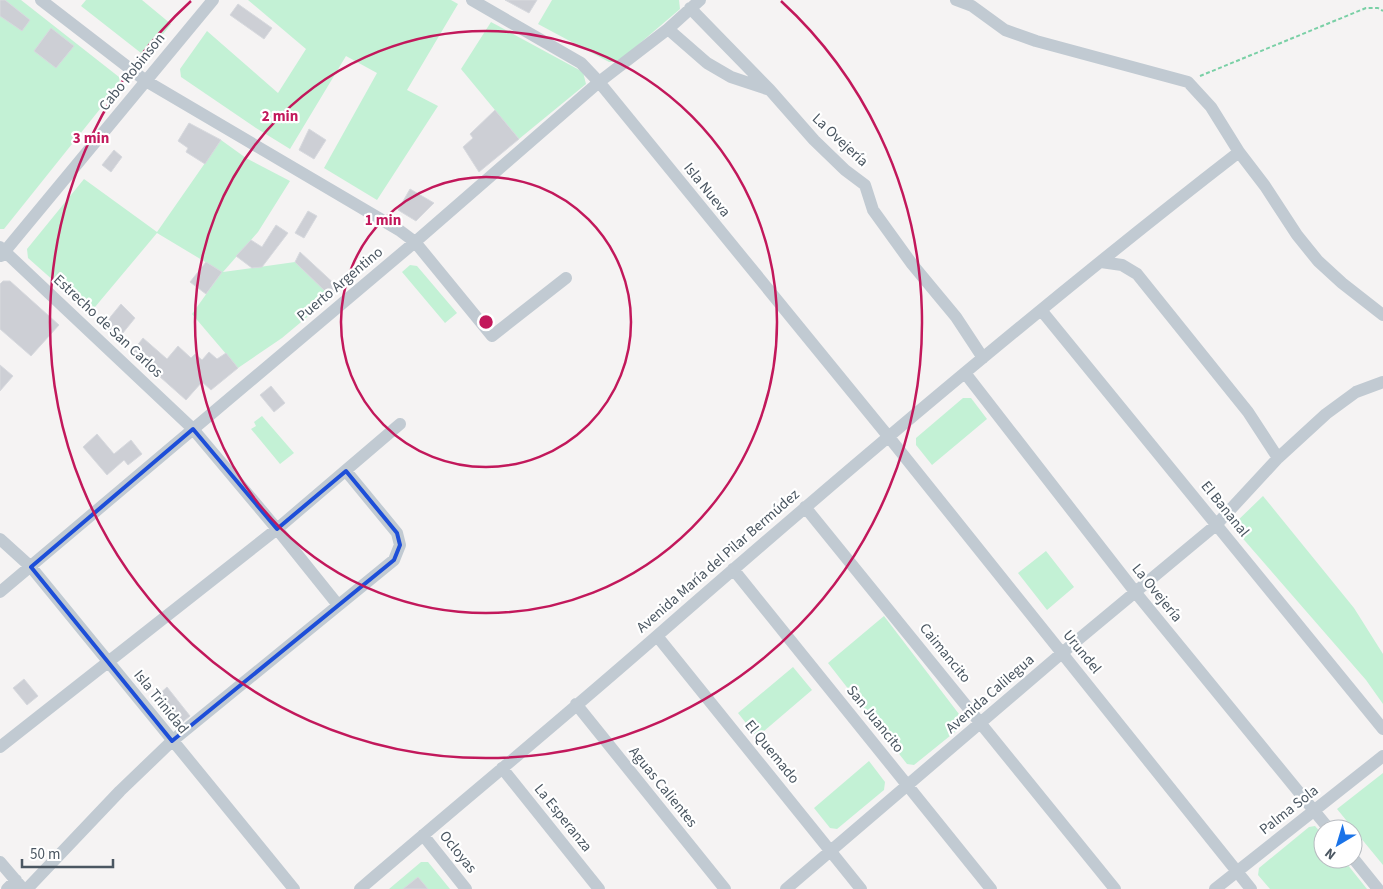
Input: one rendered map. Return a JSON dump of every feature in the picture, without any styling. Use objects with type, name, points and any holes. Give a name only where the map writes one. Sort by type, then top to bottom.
[{"type":"street","points":[[41,0],[146,81],[399,230],[415,242],[492,336],[566,278]]},
{"type":"street","name":"Cabo Robinson","points":[[2,252],[212,0]]},
{"type":"street","name":"Isla Nueva","points":[[472,0],[581,63],[599,82],[888,436]]},
{"type":"street","points":[[956,0],[972,6],[1005,30],[1036,41],[1188,82],[1211,107],[1239,152],[1265,186],[1297,235],[1318,261],[1342,283],[1383,315]]},
{"type":"street","name":"Puerto Argentino","points":[[0,592],[415,242],[599,82],[668,29],[697,2]]},
{"type":"street","name":"La Ovejería","points":[[697,2],[814,140],[845,170],[864,185],[873,210],[912,264],[956,317],[983,358]]},
{"type":"street","points":[[668,29],[707,63],[731,77],[770,90]]},
{"type":"street","name":"Avenida María del Pilar Bermúdez","points":[[360,889],[888,436],[1100,262],[1239,152]]},
{"type":"street","name":"Estrecho de San Carlos","points":[[2,252],[193,429],[338,605]]},
{"type":"street","points":[[1100,262],[1122,265],[1137,274],[1248,412],[1278,458]]},
{"type":"street","name":"El Bananal","points":[[1041,310],[1383,730]]},
{"type":"street","name":"La Ovejería","points":[[965,373],[1136,593],[1321,819]]},
{"type":"street","name":"Avenida Calilegua","points":[[786,889],[1062,653],[1216,525],[1278,458],[1326,414],[1356,392],[1383,382]]},
{"type":"street","points":[[0,747],[277,529],[400,424]]},
{"type":"street","name":"Urundel","points":[[888,436],[1251,889]]},
{"type":"street","points":[[27,889],[120,791],[172,742],[394,560],[400,545],[397,532],[346,471]]},
{"type":"street","name":"Caimancito","points":[[805,507],[1115,889]]},
{"type":"street","name":"Isla Trinidad","points":[[0,539],[31,567],[294,889]]},
{"type":"street","name":"San Juancito","points":[[733,569],[991,889]]},
{"type":"street","name":"El Quemado","points":[[657,636],[861,889]]},
{"type":"street","name":"Aguas Calientes","points":[[576,704],[725,889]]},
{"type":"street","name":"Palma Sola","points":[[1215,889],[1383,756]]},
{"type":"street","name":"La Esperanza","points":[[502,768],[599,889]]},
{"type":"street","name":"Ocloyas","points":[[423,835],[466,889]]},
{"type":"street","points":[[0,862],[15,886]]},
{"type":"street","points":[[1362,869],[1378,889]]},
{"type":"path","points":[[1188,82],[1366,8],[1378,8],[1383,11]]},
{"type":"highlighted area","points":[[193,429],[277,529],[346,471],[397,533],[400,545],[394,560],[172,741],[31,567]]},
{"type":"green space","points":[[0,0],[21,0],[119,77],[120,84],[4,229],[0,229]]},
{"type":"green space","points":[[86,0],[142,0],[171,24],[149,52],[141,53],[81,6]]},
{"type":"green space","points":[[248,0],[451,0],[458,4],[407,90],[438,106],[377,200],[324,168],[377,73],[346,56],[290,149],[181,77],[180,69],[207,31],[278,93],[306,49]]},
{"type":"green space","points":[[552,0],[679,0],[680,9],[618,62],[609,62],[538,24]]},
{"type":"green space","points":[[491,22],[583,72],[586,84],[519,139],[461,69]]},
{"type":"green space","points":[[221,140],[246,158],[290,181],[258,232],[223,272],[295,262],[331,297],[282,338],[238,368],[192,314],[222,272],[157,233],[90,313],[28,258],[27,249],[84,179],[157,232]]},
{"type":"green space","points":[[410,265],[417,266],[457,313],[445,323],[402,272]]},
{"type":"green space","points":[[963,398],[971,398],[987,419],[932,465],[916,445],[916,438]]},
{"type":"green space","points":[[262,416],[294,453],[280,464],[251,429],[256,426],[254,422]]},
{"type":"green space","points":[[1263,496],[1354,608],[1383,654],[1383,704],[1366,680],[1232,526]]},
{"type":"green space","points":[[1046,551],[1074,587],[1047,610],[1018,573]]},
{"type":"green space","points":[[884,616],[962,718],[961,727],[914,765],[907,764],[828,663]]},
{"type":"green space","points":[[793,667],[812,690],[757,737],[738,713]]},
{"type":"green space","points":[[869,761],[885,782],[884,790],[837,829],[830,828],[814,808]]},
{"type":"green space","points":[[1383,773],[1383,865],[1363,841],[1363,819],[1345,819],[1337,809]]},
{"type":"green space","points":[[1313,826],[1313,869],[1351,869],[1367,889],[1270,889],[1258,875],[1259,868],[1309,827]]},
{"type":"green space","points":[[421,862],[428,862],[450,889],[389,889]]},
{"type":"building","points":[[0,0],[5,0],[30,20],[22,31],[0,16]]},
{"type":"building","points":[[505,0],[537,0],[529,13]]},
{"type":"building","points":[[238,4],[272,28],[264,39],[230,15]]},
{"type":"building","points":[[51,28],[74,46],[56,68],[34,51]]},
{"type":"building","points":[[495,110],[519,139],[479,172],[463,147],[473,138],[470,134]]},
{"type":"building","points":[[189,123],[221,140],[205,164],[186,152],[188,148],[178,141]]},
{"type":"building","points":[[309,129],[326,140],[314,159],[299,150]]},
{"type":"building","points":[[114,150],[122,157],[111,172],[102,165]]},
{"type":"building","points":[[410,189],[434,203],[416,221],[398,210]]},
{"type":"building","points":[[308,211],[317,216],[304,238],[295,233]]},
{"type":"building","points":[[276,225],[288,233],[262,267],[252,268],[236,256],[251,240],[262,247]]},
{"type":"building","points":[[300,252],[340,289],[331,297],[295,262]]},
{"type":"building","points":[[206,262],[222,272],[206,294],[190,282]]},
{"type":"building","points":[[3,281],[10,281],[59,325],[31,356],[0,329],[0,284]]},
{"type":"building","points":[[121,304],[135,318],[118,339],[103,326]]},
{"type":"building","points":[[143,338],[167,359],[178,346],[191,358],[195,354],[202,360],[209,352],[217,359],[226,353],[238,368],[211,390],[202,382],[186,400],[132,352]]},
{"type":"building","points":[[0,365],[13,376],[0,391]]},
{"type":"building","points":[[271,386],[285,403],[274,412],[260,395]]},
{"type":"building","points":[[97,434],[114,454],[131,440],[142,454],[128,465],[124,460],[107,475],[83,447]]},
{"type":"building","points":[[24,679],[38,696],[27,705],[13,688]]},
{"type":"building","points":[[167,687],[190,716],[179,725],[156,697]]},
{"type":"building","points":[[418,877],[428,889],[403,889]]}]
